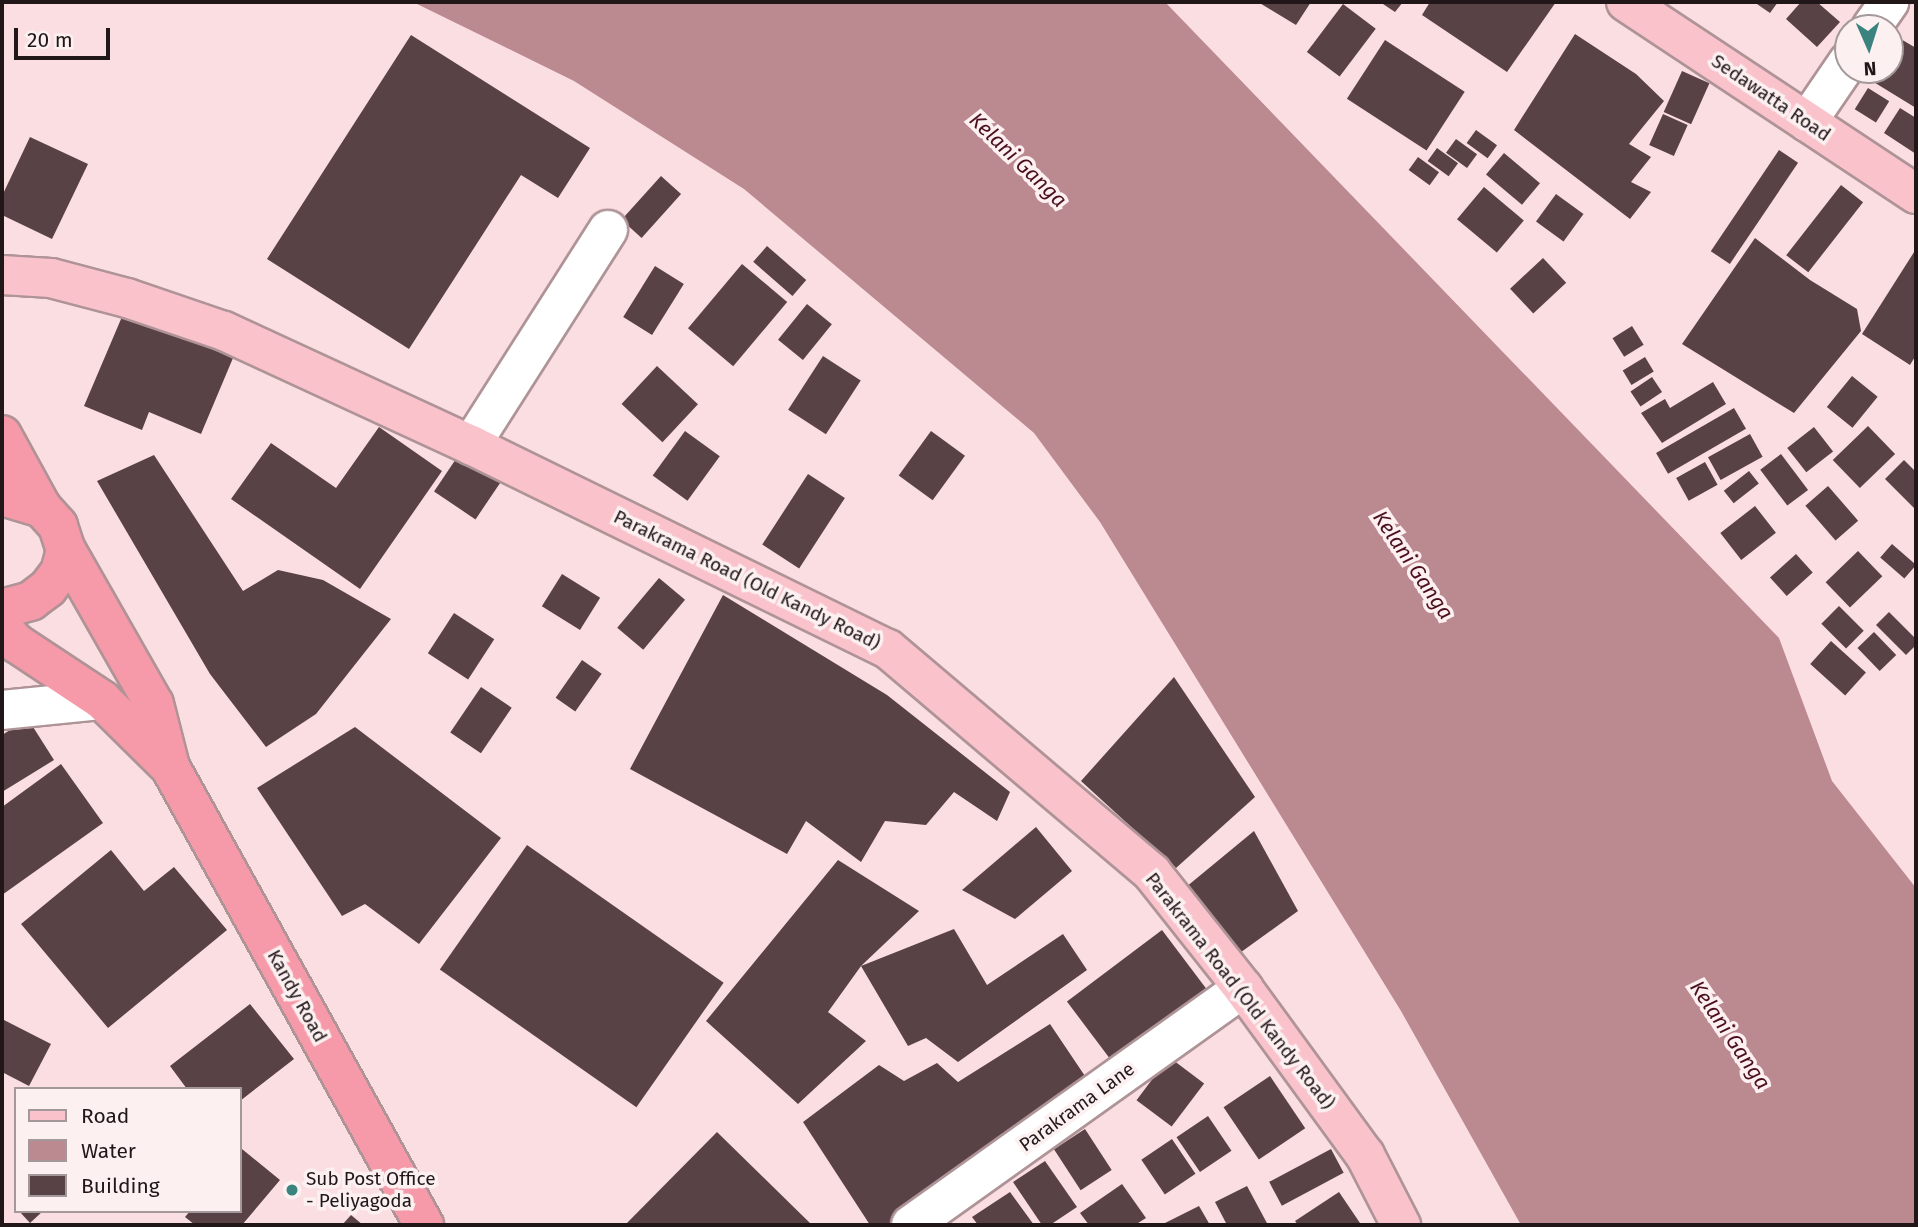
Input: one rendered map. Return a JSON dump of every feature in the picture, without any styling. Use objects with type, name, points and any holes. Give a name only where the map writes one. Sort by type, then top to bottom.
[{"type":"highway","name":"Kandy Road","points":[[2,435],[15,498],[58,526],[66,550],[154,704],[170,767],[424,1225]]},
{"type":"highway","points":[[2,610],[31,601],[48,588],[60,572],[66,550]]},
{"type":"highway","name":"Kandy Road","points":[[2,628],[16,643],[102,700],[170,767]]},
{"type":"main road","name":"Sedawatta Road","points":[[1626,2],[1916,194]]},
{"type":"main road","name":"Parakrama Road (Old Kandy Road)","points":[[2,275],[51,278],[127,298],[224,331],[471,445],[888,649],[1152,873],[1243,988],[1364,1155],[1401,1225]]},
{"type":"street","points":[[1807,122],[1834,82]]},
{"type":"street","points":[[471,445],[608,230]]},
{"type":"street","points":[[2,710],[102,700]]},
{"type":"street","name":"Parakrama Lane","points":[[911,1225],[1243,988]]},
{"type":"water","name":"Kelani Ganga","points":[[413,2],[1165,2],[1779,638],[1832,781],[1916,888],[1916,1225],[1521,1225],[1401,1011],[1100,522],[1034,433],[744,189],[574,81]]},
{"type":"building","points":[[1258,2],[1311,2],[1296,25]]},
{"type":"building","points":[[1380,2],[1403,2],[1395,12]]},
{"type":"building","points":[[1430,2],[1556,2],[1507,72],[1422,15]]},
{"type":"building","points":[[1754,2],[1778,2],[1770,13]]},
{"type":"building","points":[[1801,2],[1817,2],[1834,17],[1834,29],[1817,47],[1786,19]]},
{"type":"building","points":[[1343,4],[1376,29],[1340,77],[1307,52]]},
{"type":"building","points":[[1575,34],[1636,74],[1664,101],[1629,144],[1651,157],[1631,182],[1651,192],[1630,219],[1514,130]]},
{"type":"building","points":[[411,35],[590,148],[558,198],[521,175],[409,349],[267,259]]},
{"type":"building","points":[[1385,40],[1465,92],[1427,150],[1347,99]]},
{"type":"building","points":[[1904,41],[1916,48],[1916,108],[1877,84],[1904,84]]},
{"type":"building","points":[[1682,71],[1709,83],[1691,124],[1664,112]]},
{"type":"building","points":[[1868,88],[1889,101],[1876,122],[1855,109]]},
{"type":"building","points":[[1900,108],[1916,118],[1916,154],[1884,133]]},
{"type":"building","points":[[1663,114],[1688,125],[1674,156],[1649,145]]},
{"type":"building","points":[[1476,130],[1497,145],[1488,158],[1467,143]]},
{"type":"building","points":[[30,137],[88,164],[52,239],[2,215],[2,196]]},
{"type":"building","points":[[1456,139],[1477,154],[1467,168],[1446,153]]},
{"type":"building","points":[[1437,148],[1458,163],[1449,176],[1428,161]]},
{"type":"building","points":[[1779,150],[1798,163],[1730,264],[1711,251]]},
{"type":"building","points":[[1504,153],[1540,183],[1522,205],[1486,174]]},
{"type":"building","points":[[1418,157],[1439,172],[1430,185],[1409,170]]},
{"type":"building","points":[[661,176],[681,194],[642,238],[622,220]]},
{"type":"building","points":[[1841,185],[1863,202],[1808,272],[1786,255]]},
{"type":"building","points":[[1484,187],[1524,220],[1497,253],[1457,219]]},
{"type":"building","points":[[1556,194],[1584,214],[1564,241],[1536,222]]},
{"type":"building","points":[[1755,238],[1810,280],[1857,309],[1861,331],[1794,413],[1682,344]]},
{"type":"building","points":[[767,246],[806,280],[792,296],[753,262]]},
{"type":"building","points":[[1916,249],[1916,355],[1910,365],[1862,334]]},
{"type":"building","points":[[1543,258],[1566,283],[1533,314],[1510,289]]},
{"type":"building","points":[[742,264],[787,302],[733,366],[688,328]]},
{"type":"building","points":[[655,266],[684,284],[652,335],[623,317]]},
{"type":"building","points":[[807,304],[832,324],[803,360],[778,340]]},
{"type":"building","points":[[124,312],[233,358],[201,434],[149,412],[142,430],[84,406]]},
{"type":"building","points":[[1632,326],[1644,345],[1624,357],[1612,338]]},
{"type":"building","points":[[823,356],[861,381],[826,434],[788,410]]},
{"type":"building","points":[[1645,357],[1654,372],[1631,385],[1623,370]]},
{"type":"building","points":[[657,366],[698,404],[662,442],[622,404]]},
{"type":"building","points":[[1852,376],[1878,397],[1852,428],[1827,407]]},
{"type":"building","points":[[1652,377],[1662,392],[1641,406],[1630,392]]},
{"type":"building","points":[[1713,382],[1726,404],[1662,443],[1641,413],[1665,399],[1670,408]]},
{"type":"building","points":[[1734,408],[1746,429],[1668,474],[1656,453]]},
{"type":"building","points":[[1868,426],[1895,454],[1860,488],[1833,460]]},
{"type":"building","points":[[379,427],[442,471],[360,589],[231,499],[271,443],[336,488]]},
{"type":"building","points":[[1814,427],[1833,451],[1806,472],[1787,448]]},
{"type":"building","points":[[685,431],[720,456],[687,501],[653,475]]},
{"type":"building","points":[[931,431],[965,456],[933,500],[899,475]]},
{"type":"building","points":[[1750,434],[1763,457],[1721,480],[1708,457]]},
{"type":"building","points":[[462,450],[503,478],[475,519],[434,491]]},
{"type":"building","points":[[1781,454],[1808,490],[1787,506],[1760,470]]},
{"type":"building","points":[[154,455],[243,591],[278,570],[323,580],[391,619],[316,714],[266,747],[210,674],[97,481]]},
{"type":"building","points":[[1904,460],[1916,472],[1916,510],[1885,479]]},
{"type":"building","points":[[1705,462],[1718,485],[1689,501],[1676,478]]},
{"type":"building","points":[[1749,471],[1759,484],[1734,503],[1724,491]]},
{"type":"building","points":[[808,474],[845,498],[799,568],[762,544]]},
{"type":"building","points":[[1828,486],[1858,521],[1836,540],[1805,506]]},
{"type":"building","points":[[1755,506],[1776,533],[1741,560],[1720,533]]},
{"type":"building","points":[[1892,544],[1916,565],[1904,579],[1880,558]]},
{"type":"building","points":[[1858,551],[1882,576],[1850,607],[1826,582]]},
{"type":"building","points":[[1796,554],[1813,573],[1787,596],[1770,577]]},
{"type":"building","points":[[562,574],[600,598],[580,630],[542,606]]},
{"type":"building","points":[[659,578],[685,600],[643,650],[617,628]]},
{"type":"building","points":[[723,595],[887,695],[1010,792],[997,821],[954,792],[926,825],[885,821],[861,862],[806,821],[787,854],[630,769]]},
{"type":"building","points":[[1839,606],[1864,631],[1846,648],[1821,624]]},
{"type":"building","points":[[1889,612],[1916,639],[1916,645],[1906,655],[1876,625]]},
{"type":"building","points":[[454,613],[494,639],[468,679],[428,653]]},
{"type":"building","points":[[1874,632],[1896,655],[1880,671],[1857,648]]},
{"type":"building","points":[[1831,641],[1866,672],[1845,695],[1810,664]]},
{"type":"building","points":[[582,660],[602,674],[575,711],[556,698]]},
{"type":"building","points":[[1174,677],[1255,797],[1176,868],[1081,781]]},
{"type":"building","points":[[481,687],[512,708],[481,753],[450,733]]},
{"type":"building","points":[[28,719],[54,760],[2,792],[2,735]]},
{"type":"building","points":[[355,727],[501,838],[419,944],[365,904],[342,916],[257,788]]},
{"type":"building","points":[[61,764],[103,823],[2,895],[2,807]]},
{"type":"building","points":[[1036,827],[1072,871],[1015,919],[962,890]]},
{"type":"building","points":[[1254,831],[1298,911],[1237,955],[1180,892]]},
{"type":"building","points":[[527,845],[724,983],[636,1107],[440,970]]},
{"type":"building","points":[[111,850],[144,891],[174,867],[227,930],[108,1028],[21,924]]},
{"type":"building","points":[[838,860],[919,911],[861,966],[828,1012],[866,1041],[798,1104],[706,1021]]},
{"type":"building","points":[[954,929],[987,985],[1063,934],[1087,970],[958,1062],[926,1038],[908,1046],[861,966]]},
{"type":"building","points":[[1162,930],[1209,992],[1114,1064],[1067,1002]]},
{"type":"building","points":[[250,1004],[294,1059],[242,1099],[242,1087],[186,1087],[170,1066]]},
{"type":"building","points":[[4,1020],[51,1044],[29,1086],[2,1072]]},
{"type":"building","points":[[1050,1024],[1093,1088],[892,1225],[870,1225],[803,1122],[879,1065],[904,1081],[937,1063],[958,1082]]},
{"type":"building","points":[[1169,1057],[1204,1083],[1172,1127],[1137,1100]]},
{"type":"building","points":[[1270,1076],[1305,1128],[1259,1160],[1224,1107]]},
{"type":"building","points":[[1208,1116],[1231,1151],[1200,1172],[1176,1137]]},
{"type":"building","points":[[1085,1129],[1112,1170],[1081,1190],[1054,1149]]},
{"type":"building","points":[[717,1132],[812,1225],[625,1225]]},
{"type":"building","points":[[1172,1139],[1195,1174],[1165,1195],[1141,1160]]},
{"type":"building","points":[[242,1149],[280,1180],[242,1225],[195,1225],[185,1217],[188,1213],[242,1213]]},
{"type":"building","points":[[1331,1149],[1344,1173],[1282,1206],[1269,1182]]},
{"type":"building","points":[[1045,1161],[1077,1207],[1050,1225],[1042,1225],[1013,1182]]},
{"type":"building","points":[[1122,1184],[1146,1218],[1135,1225],[1089,1225],[1080,1213]]},
{"type":"building","points":[[1247,1186],[1268,1225],[1227,1225],[1215,1202]]},
{"type":"building","points":[[1010,1192],[1034,1225],[978,1225],[972,1217]]},
{"type":"building","points":[[1339,1192],[1360,1223],[1298,1225],[1295,1221]]},
{"type":"building","points":[[1199,1206],[1210,1225],[1166,1225],[1165,1223]]},
{"type":"building","points":[[21,1213],[41,1213],[30,1223]]},
{"type":"building","points":[[351,1215],[363,1225],[342,1225]]},
{"type":"place","name":"Sub Post Office - Peliyagoda","points":[[292,1190]]}]
